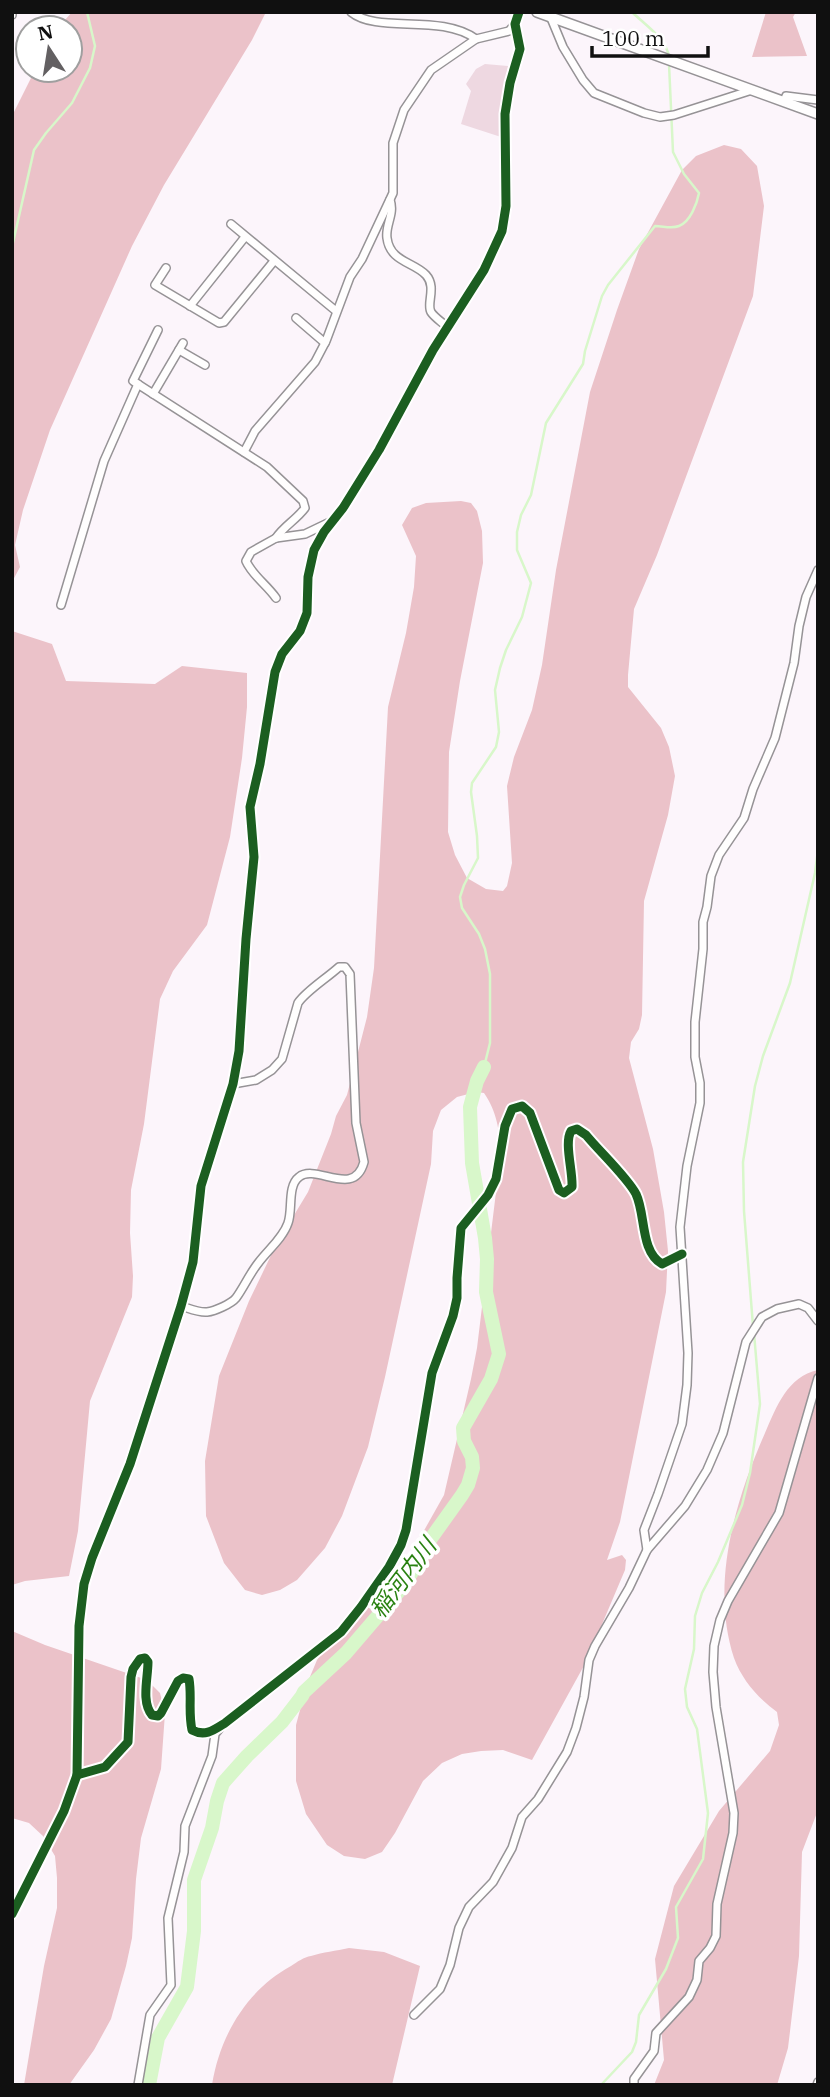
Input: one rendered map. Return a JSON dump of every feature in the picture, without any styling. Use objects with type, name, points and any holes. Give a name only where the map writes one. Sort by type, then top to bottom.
[{"type":"street","points":[[351,12],[366,20],[440,25],[477,38]]},
{"type":"street","points":[[244,452],[255,431],[315,362],[325,343],[350,277],[362,259],[393,193],[393,143],[404,110],[431,70],[477,38],[509,31],[519,12]]},
{"type":"street","points":[[537,12],[818,114]]},
{"type":"street","points":[[551,18],[563,47],[594,93],[644,114],[660,117],[674,115],[752,90]]},
{"type":"street","points":[[12,1914],[64,1811],[77,1775],[79,1626],[84,1584],[130,1464],[181,1306],[193,1262],[201,1186],[233,1084],[239,1051],[254,858],[250,807],[275,672],[282,654],[300,631],[307,613],[308,577],[314,550],[379,450],[447,327],[484,270],[502,231],[506,206],[505,114],[520,49],[515,24]]},
{"type":"street","points":[[784,102],[786,96],[818,100]]},
{"type":"street","points":[[390,200],[393,208],[386,237],[388,243],[395,255],[424,272],[429,278],[432,296],[429,308],[447,327]]},
{"type":"street","points":[[231,224],[336,311]]},
{"type":"street","points":[[190,306],[246,237]]},
{"type":"street","points":[[166,268],[155,285],[219,323],[224,322],[274,261]]},
{"type":"street","points":[[296,318],[325,343]]},
{"type":"street","points":[[158,330],[133,381],[267,467],[303,501],[305,508],[284,526],[276,538]]},
{"type":"street","points":[[153,394],[181,346],[205,365]]},
{"type":"street","points":[[61,605],[104,461],[138,384]]},
{"type":"street","points":[[276,598],[249,568],[246,561],[251,552],[276,538],[306,534],[334,520]]},
{"type":"street","points":[[647,1550],[644,1530],[682,1424],[687,1385],[688,1353],[680,1227],[687,1166],[700,1103],[700,1083],[695,1057],[695,1022],[703,949],[703,922],[711,876],[719,855],[744,818],[775,738],[794,663],[803,607],[818,570]]},
{"type":"street","points":[[181,1306],[206,1312],[234,1301],[257,1264],[288,1223],[294,1182],[300,1175],[310,1173],[340,1180],[354,1177],[362,1168],[364,1162],[356,1123],[350,974],[345,967],[339,967],[322,983],[303,995],[298,1003],[282,1059],[272,1070],[256,1080],[233,1084]]},
{"type":"street","points":[[77,1775],[105,1767],[128,1742],[131,1677],[139,1659],[145,1658],[148,1661],[147,1710],[158,1716],[178,1681],[189,1679],[191,1687],[188,1715],[192,1730],[199,1734],[208,1733],[225,1723],[341,1632],[389,1567],[406,1530],[432,1373],[457,1298],[461,1228],[488,1195],[496,1180],[512,1108],[522,1106],[530,1114],[559,1190],[564,1192],[572,1187],[568,1136],[571,1131],[577,1129],[586,1135],[636,1196],[649,1249],[656,1261],[662,1264],[682,1254]]},
{"type":"street","points":[[414,2015],[440,1989],[450,1965],[459,1928],[469,1906],[493,1882],[512,1848],[522,1817],[538,1799],[567,1752],[576,1728],[594,1646],[629,1588],[647,1550],[685,1506],[707,1470],[723,1433],[746,1342],[762,1317],[778,1309],[799,1304],[808,1308],[818,1321]]},
{"type":"street","points":[[634,2085],[634,2079],[654,2051],[656,2033],[689,1997],[697,1980],[699,1961],[716,1936],[717,1903],[733,1833],[734,1813],[716,1707],[714,1646],[728,1601],[779,1513],[818,1378]]},
{"type":"street","points":[[141,2085],[150,2015],[171,1985],[168,1918],[184,1852],[186,1826],[212,1756],[215,1734],[225,1723]]},
{"type":"shaded area","points":[[266,12],[252,40],[164,185],[132,246],[50,430],[23,510],[15,545],[20,567],[12,582],[12,116],[28,84],[84,84],[84,14],[70,14]]},
{"type":"shaded area","points":[[766,12],[796,12],[793,17],[807,56],[752,57]]},
{"type":"shaded area","points":[[485,64],[508,66],[500,109],[501,137],[461,124],[471,91],[466,84],[476,69]]},
{"type":"shaded area","points":[[724,145],[741,149],[757,166],[764,206],[753,296],[657,555],[634,609],[628,675],[628,687],[661,728],[669,747],[675,776],[668,815],[644,901],[642,1015],[639,1029],[631,1042],[629,1058],[653,1149],[668,1251],[666,1292],[620,1522],[607,1560],[622,1555],[626,1560],[625,1570],[586,1662],[532,1760],[503,1750],[462,1754],[442,1763],[423,1781],[382,1852],[365,1859],[344,1856],[327,1845],[306,1814],[296,1781],[296,1725],[307,1684],[317,1660],[340,1626],[371,1601],[396,1571],[417,1543],[444,1495],[477,1348],[501,1151],[497,1121],[484,1093],[476,1092],[457,1097],[441,1110],[433,1131],[431,1164],[368,1447],[342,1516],[325,1548],[297,1580],[280,1590],[262,1595],[245,1590],[224,1563],[206,1516],[205,1461],[219,1376],[249,1301],[276,1245],[308,1192],[336,1116],[347,1095],[367,1017],[374,968],[388,707],[414,587],[416,556],[402,525],[412,508],[426,503],[461,501],[471,503],[477,511],[482,531],[483,563],[449,752],[448,832],[455,855],[467,878],[486,889],[503,891],[507,886],[512,863],[507,786],[514,757],[532,710],[542,665],[556,570],[590,392],[639,249],[682,170],[696,156]]},
{"type":"shaded area","points":[[12,631],[52,644],[66,681],[155,684],[182,666],[247,673],[247,707],[230,837],[207,925],[173,971],[160,999],[144,1124],[131,1190],[132,1297],[90,1401],[78,1531],[69,1576],[12,1585]]},
{"type":"shaded area","points":[[818,1370],[818,1810],[802,1852],[799,1956],[788,2048],[777,2085],[654,2085],[664,2060],[655,1959],[674,1886],[719,1811],[770,1751],[779,1725],[777,1712],[757,1695],[741,1674],[734,1658],[727,1630],[725,1601],[729,1543],[744,1486],[779,1403],[798,1379]]},
{"type":"shaded area","points":[[12,1631],[147,1680],[160,1693],[165,1713],[161,1769],[141,1838],[132,1938],[126,1966],[111,2019],[94,2050],[69,2085],[24,2085],[44,1966],[57,1908],[57,1878],[55,1856],[43,1836],[29,1823],[12,1818]]},
{"type":"shaded area","points":[[349,1948],[384,1952],[420,1966],[392,2085],[212,2085],[229,2032],[238,2016],[261,1988],[303,1959]]},
{"type":"waterway","points":[[12,247],[34,150],[72,103],[90,68],[95,46],[87,12]]},
{"type":"waterway","points":[[632,12],[660,38],[669,57]]},
{"type":"waterway","points":[[484,1067],[490,1043],[490,974],[485,949],[479,934],[462,908],[460,897],[478,858],[472,783],[496,747],[499,732],[495,690],[506,650],[522,617],[531,583],[517,550],[517,532],[521,515],[531,495],[546,423],[583,364],[602,296],[655,226],[673,227],[683,224],[690,217],[697,202],[699,193],[684,174],[673,152],[669,64]]},
{"type":"waterway","points":[[753,1326],[743,1162],[755,1086],[790,983],[818,850]]},
{"type":"waterway","name":"稲河内川","points":[[149,2085],[158,2038],[187,1987],[194,1931],[194,1880],[212,1828],[223,1783],[282,1722],[304,1692],[346,1653],[400,1590],[427,1544],[468,1485],[473,1468],[472,1457],[464,1441],[463,1428],[491,1379],[499,1354],[486,1292],[485,1238],[472,1163],[470,1107],[484,1067]]},
{"type":"waterway","points":[[601,2085],[632,2052],[639,2015],[666,1969],[678,1938],[676,1907],[703,1859],[708,1813],[697,1729],[687,1707],[685,1689],[694,1649],[695,1616],[702,1593],[742,1505],[750,1473],[760,1404],[754,1333]]},
{"type":"cycle path","points":[[12,1914],[64,1811],[77,1775],[79,1626],[84,1584],[130,1464],[181,1306],[193,1262],[201,1186],[233,1084],[239,1051],[254,857],[250,807],[275,672],[282,654],[300,631],[307,613],[308,577],[314,550],[379,450],[433,350],[484,270],[502,231],[506,206],[505,114],[520,49],[515,24],[519,12]]},
{"type":"cycle path","points":[[77,1775],[105,1767],[128,1742],[131,1677],[140,1659],[145,1658],[148,1662],[146,1697],[152,1715],[158,1716],[161,1713],[178,1681],[189,1679],[192,1730],[209,1732],[225,1723],[341,1632],[389,1567],[406,1530],[432,1373],[457,1298],[461,1228],[488,1195],[496,1179],[505,1126],[512,1109],[522,1106],[530,1113],[559,1190],[564,1193],[572,1187],[568,1143],[571,1131],[577,1129],[586,1135],[636,1194],[647,1242],[655,1258],[662,1264],[682,1254]]}]
